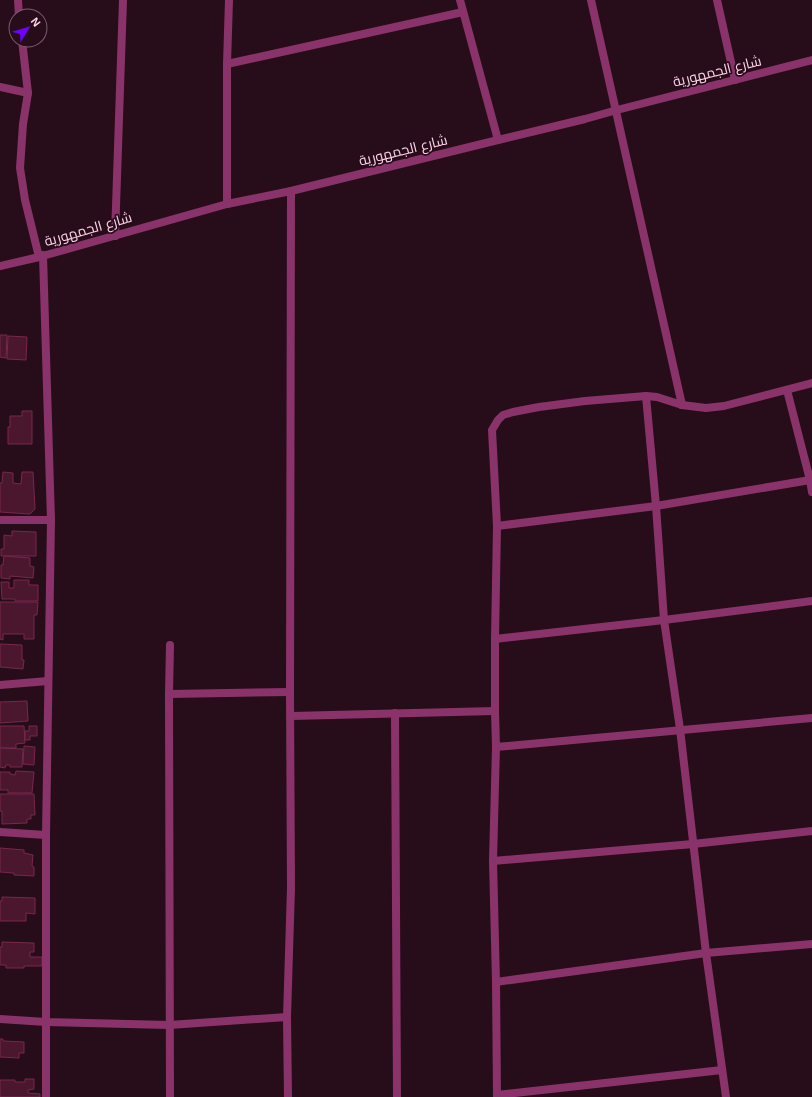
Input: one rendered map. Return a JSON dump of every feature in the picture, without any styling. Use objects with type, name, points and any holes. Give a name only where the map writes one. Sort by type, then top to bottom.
[{"type":"street","points":[[115,236],[124,0]]},
{"type":"street","points":[[227,204],[229,0]]},
{"type":"street","points":[[460,0],[498,140]]},
{"type":"street","points":[[591,0],[682,405]]},
{"type":"street","points":[[717,0],[735,80]]},
{"type":"street","points":[[228,64],[463,12]]},
{"type":"street","points":[[23,48],[28,93],[23,124],[20,168],[24,200],[41,256],[51,520],[46,835],[46,1097]]},
{"type":"street","name":"شارع الجمهورية","points":[[0,266],[115,236],[227,204],[291,191],[585,119],[812,60]]},
{"type":"street","points":[[0,87],[28,93]]},
{"type":"street","points":[[288,1097],[287,1017],[291,888],[291,191]]},
{"type":"street","points":[[722,1070],[497,1096],[493,861],[496,746],[496,526],[492,430],[503,415],[513,412],[585,401],[646,396],[657,397],[682,405],[706,408],[724,406],[812,383]]},
{"type":"street","points":[[787,390],[812,492]]},
{"type":"street","points":[[646,396],[664,620],[680,729],[706,953],[726,1097]]},
{"type":"street","points":[[496,526],[656,506],[810,480]]},
{"type":"street","points":[[0,520],[51,520]]},
{"type":"street","points":[[495,639],[664,620],[812,601]]},
{"type":"street","points":[[170,645],[170,1097]]},
{"type":"street","points":[[0,685],[48,681]]},
{"type":"street","points":[[169,694],[290,692]]},
{"type":"street","points":[[291,716],[495,711]]},
{"type":"street","points":[[395,713],[397,1097]]},
{"type":"street","points":[[496,746],[812,718]]},
{"type":"street","points":[[493,861],[693,844],[812,831]]},
{"type":"street","points":[[0,832],[46,835]]},
{"type":"street","points":[[496,982],[706,953],[812,944]]},
{"type":"street","points":[[0,1019],[46,1022],[169,1025],[287,1017]]},
{"type":"building","points":[[0,335],[7,335],[6,358],[0,357]]},
{"type":"building","points":[[8,336],[27,337],[26,360],[7,359]]},
{"type":"building","points":[[22,411],[32,411],[32,444],[8,444],[8,427],[10,427],[10,416],[22,416]]},
{"type":"building","points":[[3,472],[13,473],[13,483],[21,484],[22,472],[33,472],[35,509],[30,514],[0,512],[0,483],[2,483]]},
{"type":"building","points":[[12,531],[36,532],[36,556],[1,556],[1,549],[4,549],[4,535],[12,536]]},
{"type":"building","points":[[4,556],[30,558],[30,566],[34,567],[33,578],[10,576],[10,579],[1,578],[1,565],[3,565]]},
{"type":"building","points":[[14,580],[29,580],[29,585],[38,585],[38,601],[15,601],[15,599],[2,599],[1,582],[9,582],[9,588],[14,588]]},
{"type":"building","points":[[0,602],[38,602],[37,615],[34,615],[34,639],[24,639],[24,634],[3,634],[3,640],[0,639]]},
{"type":"building","points":[[0,644],[22,645],[22,660],[24,660],[23,669],[0,667]]},
{"type":"building","points":[[27,701],[28,721],[0,723],[0,702]]},
{"type":"building","points":[[0,726],[24,726],[25,743],[16,744],[16,748],[0,748]]},
{"type":"building","points":[[29,726],[37,726],[37,736],[30,736],[30,740],[25,740],[25,731],[29,731]]},
{"type":"building","points":[[24,746],[35,747],[34,765],[23,764]]},
{"type":"building","points":[[0,748],[23,749],[22,767],[10,767],[10,765],[6,765],[5,768],[0,767]]},
{"type":"building","points":[[16,771],[34,772],[32,793],[8,793],[8,790],[0,790],[0,772],[10,772],[10,774],[15,775]]},
{"type":"building","points":[[0,794],[34,794],[35,815],[31,815],[31,819],[27,819],[27,823],[2,824]]},
{"type":"building","points":[[0,848],[24,850],[24,853],[33,855],[32,866],[34,867],[34,876],[14,875],[14,873],[0,872]]},
{"type":"building","points":[[2,897],[35,898],[35,914],[26,913],[26,921],[0,921],[0,901],[2,901]]},
{"type":"building","points":[[2,942],[34,943],[34,952],[30,952],[30,957],[42,957],[42,966],[6,968],[6,965],[0,965],[0,947],[2,947]]},
{"type":"building","points":[[0,1039],[3,1039],[3,1041],[24,1042],[24,1053],[19,1053],[19,1058],[0,1057]]},
{"type":"building","points":[[25,1079],[34,1079],[34,1089],[28,1090],[28,1093],[40,1094],[40,1097],[0,1097],[0,1080],[25,1082]]}]
